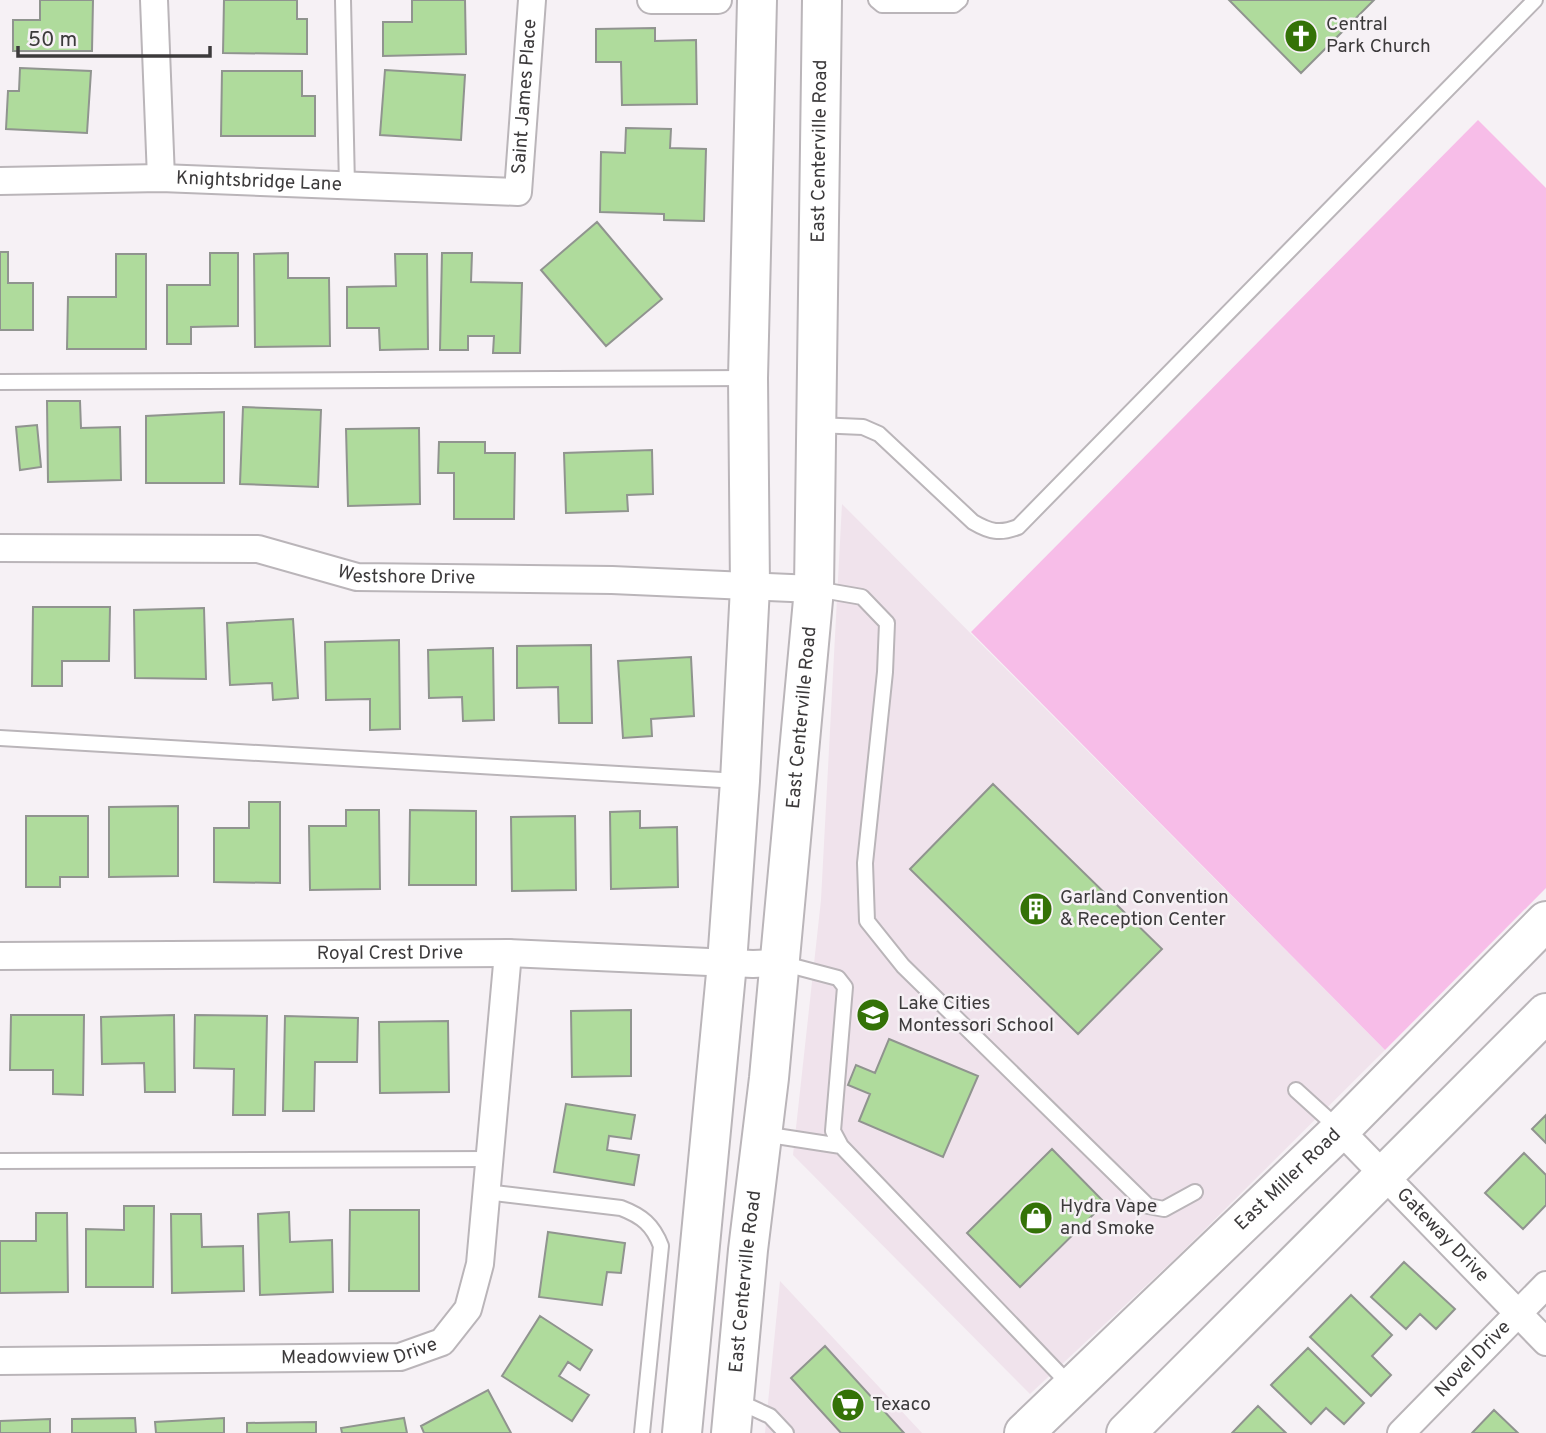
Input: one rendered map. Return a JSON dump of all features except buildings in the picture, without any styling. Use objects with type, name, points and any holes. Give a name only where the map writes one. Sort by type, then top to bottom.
[{"type":"main road","points":[[682,1433],[727,963],[740,781],[750,587],[748,378],[757,0]]},
{"type":"main road","name":"East Centerville Road","points":[[733,1416],[780,963],[814,589],[821,0]]},
{"type":"main road","name":"East Miller Road","points":[[1024,1433],[1340,1130],[1546,921]]},
{"type":"main road","points":[[1126,1433],[1546,1013]]},
{"type":"main road","points":[[685,1395],[733,1416]]},
{"type":"street","points":[[154,0],[161,178]]},
{"type":"street","name":"Saint James Place","points":[[518,192],[532,0]]},
{"type":"street","points":[[651,0],[718,0]]},
{"type":"street","name":"Knightsbridge Lane","points":[[0,181],[161,178],[518,192]]},
{"type":"street","name":"Westshore Drive","points":[[0,548],[258,550],[357,577],[612,580],[814,589]]},
{"type":"street","name":"Royal Crest Drive","points":[[0,956],[508,953],[780,963]]},
{"type":"street","name":"Meadowview Drive","points":[[0,1361],[400,1357],[442,1342],[468,1309],[480,1264],[508,953]]},
{"type":"street","name":"Gateway Drive","points":[[1340,1130],[1546,1342]]},
{"type":"street","name":"Novel Drive","points":[[1401,1433],[1546,1285]]},
{"type":"lane","points":[[343,0],[347,186]]},
{"type":"lane","points":[[876,0],[882,5],[954,5],[960,0]]},
{"type":"lane","points":[[816,425],[863,427],[879,434],[973,522],[987,530],[1003,533],[1018,527],[1535,0]]},
{"type":"lane","points":[[0,382],[748,378]]},
{"type":"lane","points":[[814,589],[862,597],[887,623],[885,672],[865,863],[867,921],[913,976],[1148,1206],[1164,1209],[1195,1192]]},
{"type":"lane","points":[[0,738],[740,781]]},
{"type":"lane","points":[[780,963],[838,978],[845,987],[833,1131],[841,1146],[1072,1387]]},
{"type":"lane","points":[[1296,1090],[1340,1130]]},
{"type":"lane","points":[[762,1134],[841,1146]]},
{"type":"lane","points":[[0,1161],[489,1159]]},
{"type":"lane","points":[[486,1192],[621,1208],[638,1215],[654,1227],[662,1246],[642,1433]]},
{"type":"lane","points":[[733,1416],[770,1416],[786,1433]]},
{"type":"shaded area","points":[[1478,120],[1546,188],[1546,888],[1385,1050],[971,632]]},
{"type":"shaded area","points":[[842,504],[1385,1050],[1180,1254],[1030,1394],[793,1155],[821,900]]},
{"type":"shaded area","points":[[780,1281],[922,1433],[765,1433]]},
{"type":"place","name":"Central Park Church","points":[[1301,36]]},
{"type":"place","name":"Garland Convention & Reception Center","points":[[1036,909]]},
{"type":"place","name":"Lake Cities Montessori School","points":[[873,1015]]},
{"type":"place","name":"Hydra Vape and Smoke","points":[[1036,1218]]},
{"type":"place","name":"Texaco","points":[[848,1405]]}]
